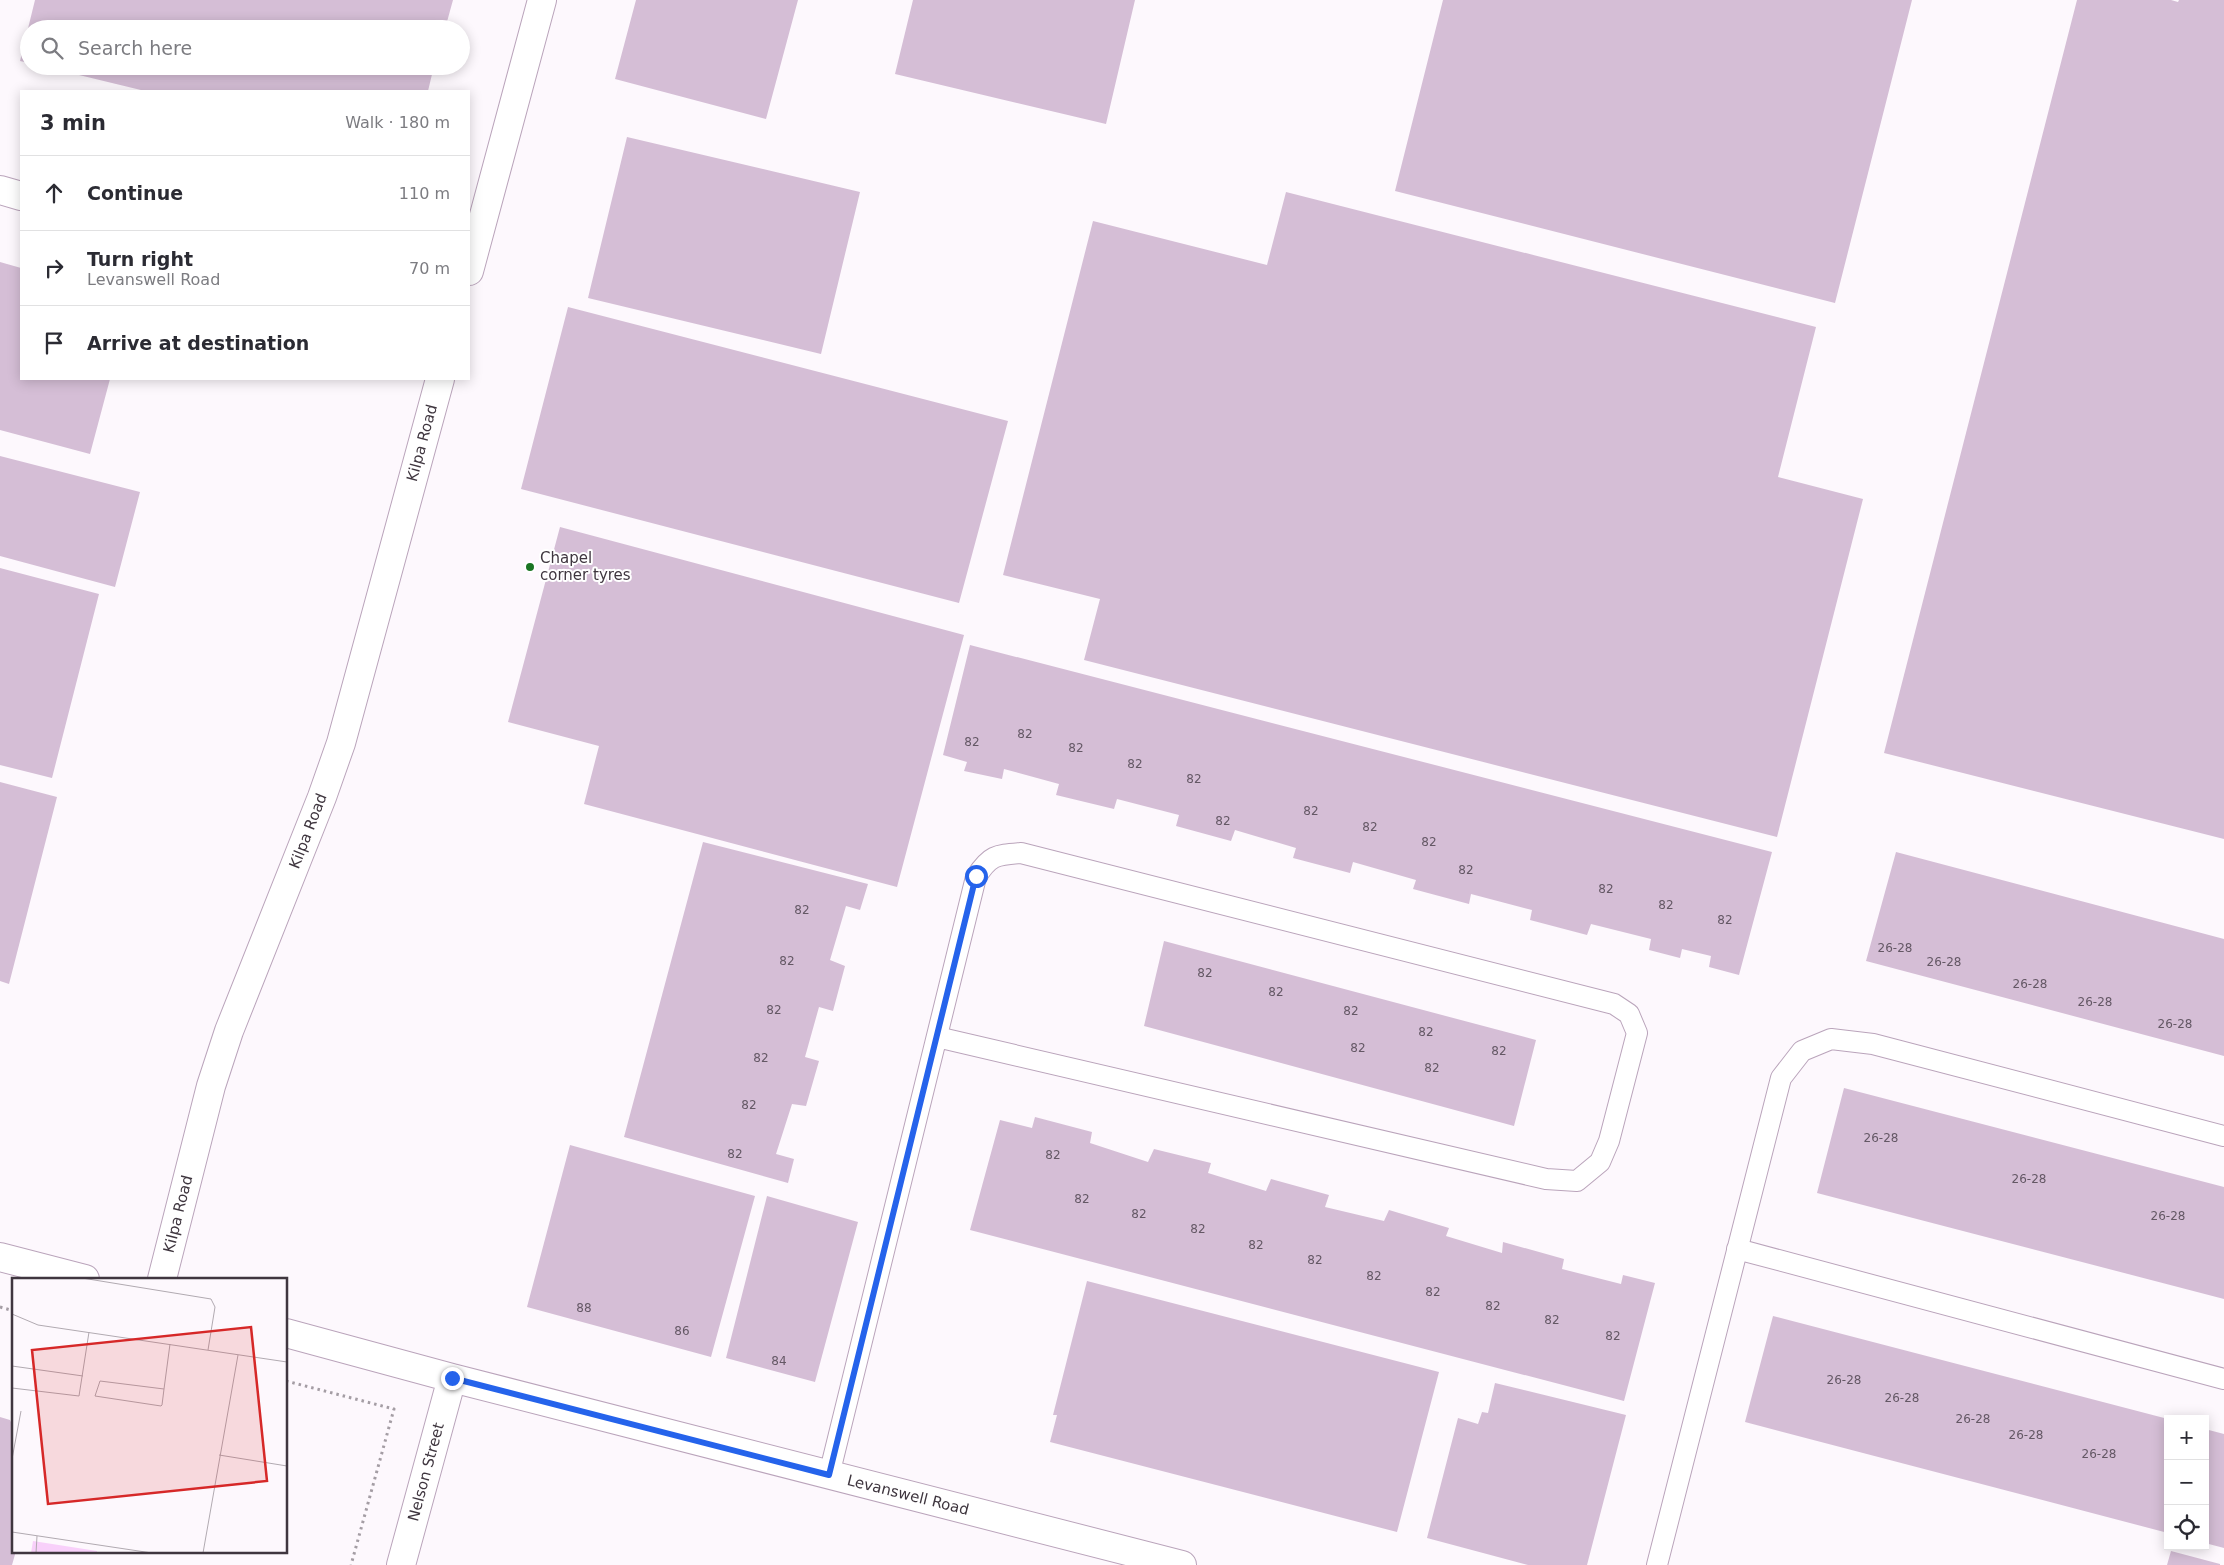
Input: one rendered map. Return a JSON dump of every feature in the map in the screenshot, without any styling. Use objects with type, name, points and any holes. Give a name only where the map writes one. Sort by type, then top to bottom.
[{"type":"street","points":[[470,267],[542,0]]},
{"type":"street","points":[[0,190],[20,196]]},
{"type":"street","name":"Kilpa Road","points":[[162,1278],[211,1086],[229,1032],[322,797],[341,743],[440,380]]},
{"type":"street","points":[[0,1257],[81,1278]]},
{"type":"street","name":"Levanswell Road","points":[[288,1334],[452,1378],[1182,1565]]},
{"type":"street","name":"Nelson Street","points":[[401,1565],[452,1378]]},
{"type":"lane","points":[[829,1475],[976,876],[986,862],[1001,854],[1021,853],[1614,1004],[1629,1014],[1637,1033],[1606,1148],[1600,1162],[1577,1181],[1546,1179],[937,1036]]},
{"type":"lane","points":[[1657,1565],[1781,1078],[1802,1051],[1831,1040],[1873,1044],[2224,1136]]},
{"type":"lane","points":[[1737,1249],[2224,1379]]},
{"type":"path","points":[[288,1382],[394,1409],[351,1565]]},
{"type":"building","points":[[35,0],[453,0],[447,20],[30,20]]},
{"type":"building","points":[[636,0],[798,0],[766,119],[615,79]]},
{"type":"building","points":[[913,0],[1135,0],[1106,124],[895,74]]},
{"type":"building","points":[[1443,0],[1912,0],[1835,303],[1395,191]]},
{"type":"building","points":[[2077,0],[2171,0],[2178,2],[2179,0],[2224,0],[2224,839],[1884,753]]},
{"type":"building","points":[[79,75],[432,75],[428,90],[141,90]]},
{"type":"building","points":[[627,137],[860,192],[821,354],[588,298]]},
{"type":"building","points":[[1286,192],[1816,327],[1778,477],[1863,499],[1777,837],[1084,660],[1100,599],[1003,575],[1093,221],[1267,265]]},
{"type":"building","points":[[0,262],[20,268],[20,380],[110,380],[90,454],[0,430]]},
{"type":"building","points":[[568,307],[1008,421],[959,603],[521,489]]},
{"type":"building","points":[[0,456],[140,492],[115,587],[0,556]]},
{"type":"building","points":[[560,527],[964,635],[897,887],[584,804],[599,746],[508,722]]},
{"type":"building","points":[[0,568],[99,594],[52,778],[0,765]]},
{"type":"building","points":[[970,645],[1772,852],[1739,975],[1709,967],[1711,956],[1682,949],[1680,958],[1649,950],[1651,939],[1591,924],[1587,935],[1530,920],[1532,910],[1471,894],[1469,904],[1413,889],[1416,880],[1353,862],[1350,873],[1293,858],[1296,848],[1235,830],[1231,841],[1176,826],[1179,815],[1117,799],[1114,809],[1056,795],[1059,784],[1004,769],[1002,779],[964,771],[967,762],[943,755]]},
{"type":"building","points":[[0,782],[57,797],[9,984],[0,981]]},
{"type":"building","points":[[703,842],[868,884],[860,910],[846,906],[830,960],[845,966],[833,1011],[819,1007],[805,1057],[819,1061],[806,1106],[792,1104],[776,1154],[794,1159],[788,1183],[624,1137]]},
{"type":"building","points":[[1896,852],[2224,939],[2224,1056],[1866,961]]},
{"type":"building","points":[[1164,941],[1536,1040],[1514,1126],[1144,1026]]},
{"type":"building","points":[[1844,1088],[2224,1187],[2224,1299],[1817,1193]]},
{"type":"building","points":[[1035,1117],[1092,1132],[1090,1143],[1148,1162],[1154,1149],[1211,1163],[1208,1173],[1266,1191],[1271,1179],[1329,1195],[1325,1207],[1384,1221],[1389,1210],[1449,1228],[1446,1236],[1502,1253],[1503,1242],[1564,1259],[1562,1269],[1621,1284],[1623,1275],[1655,1283],[1624,1401],[970,1230],[1000,1120],[1032,1128]]},
{"type":"building","points":[[570,1145],[755,1196],[711,1357],[527,1307]]},
{"type":"building","points":[[767,1196],[858,1222],[815,1382],[726,1358]]},
{"type":"building","points":[[1087,1281],[1439,1372],[1397,1532],[1050,1442],[1057,1415],[1053,1415]]},
{"type":"building","points":[[1773,1316],[2164,1418],[2164,1532],[1745,1422]]},
{"type":"building","points":[[1495,1383],[1626,1415],[1587,1565],[1528,1565],[1427,1538],[1458,1418],[1478,1424],[1482,1412],[1488,1413]]},
{"type":"building","points":[[0,1417],[10,1420],[12,1424],[12,1552],[16,1552],[12,1565],[0,1565]]},
{"type":"building","points":[[2209,1430],[2224,1434],[2224,1548],[2209,1544]]},
{"type":"building","points":[[2171,1551],[2220,1564],[2220,1565],[2167,1565]]},
{"type":"place","name":"Chapel corner tyres","points":[[530,567]]},
{"type":"route","points":[[452,1378],[829,1475],[976,876]]}]
